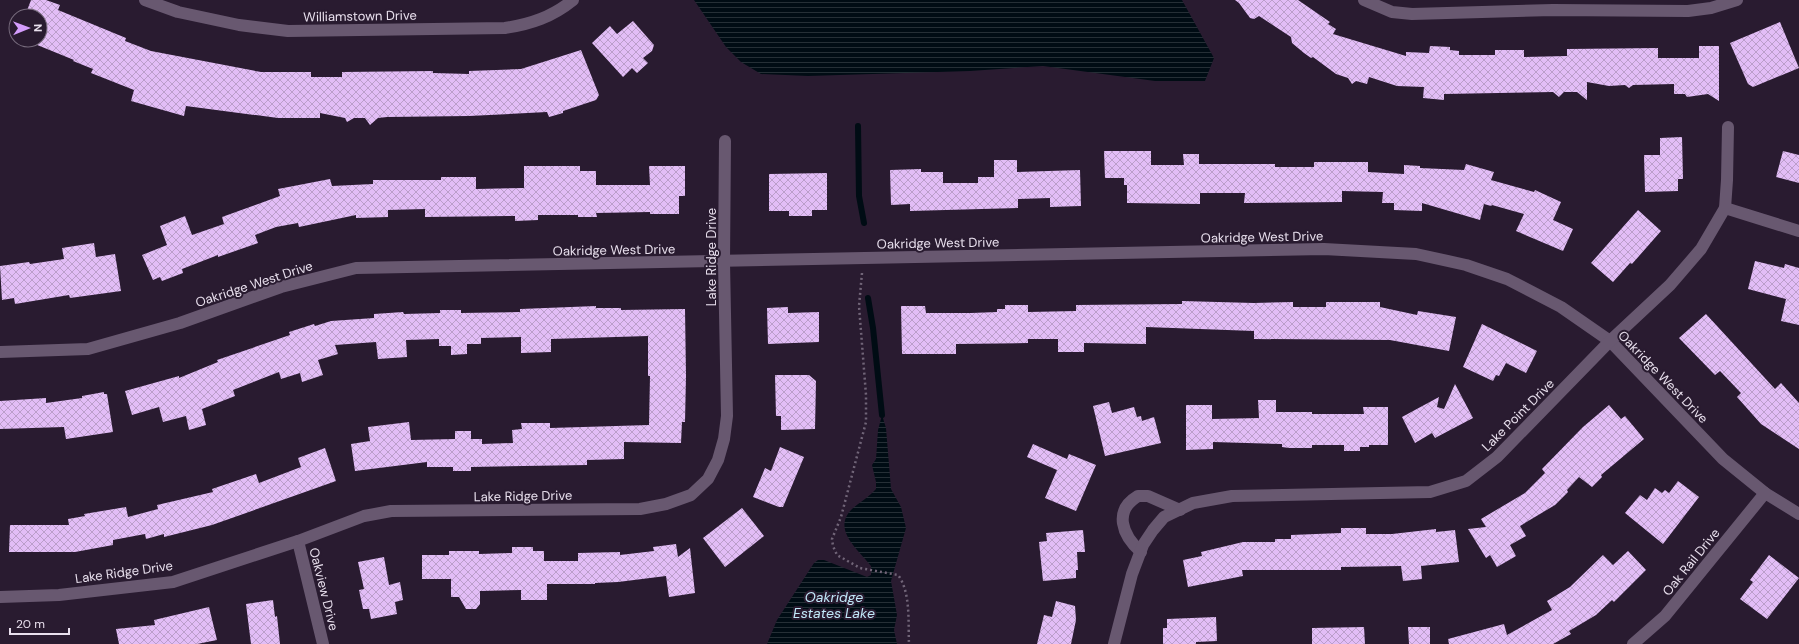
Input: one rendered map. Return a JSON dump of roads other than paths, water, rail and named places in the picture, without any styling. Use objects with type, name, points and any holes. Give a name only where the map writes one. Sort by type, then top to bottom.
[{"type":"street","name":"Williamstown Drive","points":[[145,0],[178,12],[231,24],[288,31],[505,28],[529,24],[549,16],[573,0]]},
{"type":"street","points":[[1364,0],[1392,12],[1412,14],[1553,5],[1688,11],[1712,8],[1737,0]]},
{"type":"street","name":"Lake Point Drive","points":[[1114,644],[1132,574],[1141,552],[1153,530],[1164,517],[1193,503],[1232,496],[1430,492],[1466,481],[1497,457],[1610,341],[1670,285],[1701,249],[1725,208],[1728,180],[1728,127]]},
{"type":"street","name":"Lake Ridge Drive","points":[[0,597],[59,596],[173,582],[298,541],[364,516],[391,511],[640,509],[666,504],[691,495],[708,478],[718,460],[727,416],[724,262],[725,141]]},
{"type":"street","points":[[1725,208],[1799,231]]},
{"type":"street","name":"Oakridge West Drive","points":[[0,352],[88,349],[180,323],[281,287],[356,268],[724,262],[1324,249],[1416,254],[1466,265],[1508,279],[1561,307],[1610,341],[1723,458],[1765,493],[1799,514]]},
{"type":"street","name":"Oak Rail Drive","points":[[1633,644],[1664,616],[1765,493]]},
{"type":"street","points":[[1141,552],[1127,536],[1122,521],[1126,506],[1138,496],[1148,496],[1180,510]]},
{"type":"street","name":"Oakview Drive","points":[[298,541],[323,644]]},
{"type":"water","points":[[694,0],[1182,0],[1214,58],[1205,81],[1155,81],[1043,66],[970,71],[808,76],[761,74],[741,62],[726,47]]},
{"type":"water","name":"Oakridge Estates Lake","points":[[882,415],[886,428],[891,489],[901,507],[906,528],[891,581],[897,615],[894,630],[897,644],[767,644],[777,620],[814,563],[818,560],[824,560],[867,577],[871,575],[871,566],[849,539],[844,525],[846,517],[852,509],[876,489],[872,465],[876,459],[878,430]]},
{"type":"waterway","points":[[858,126],[859,196],[864,223]]},
{"type":"waterway","points":[[868,298],[873,328],[882,415]]}]
